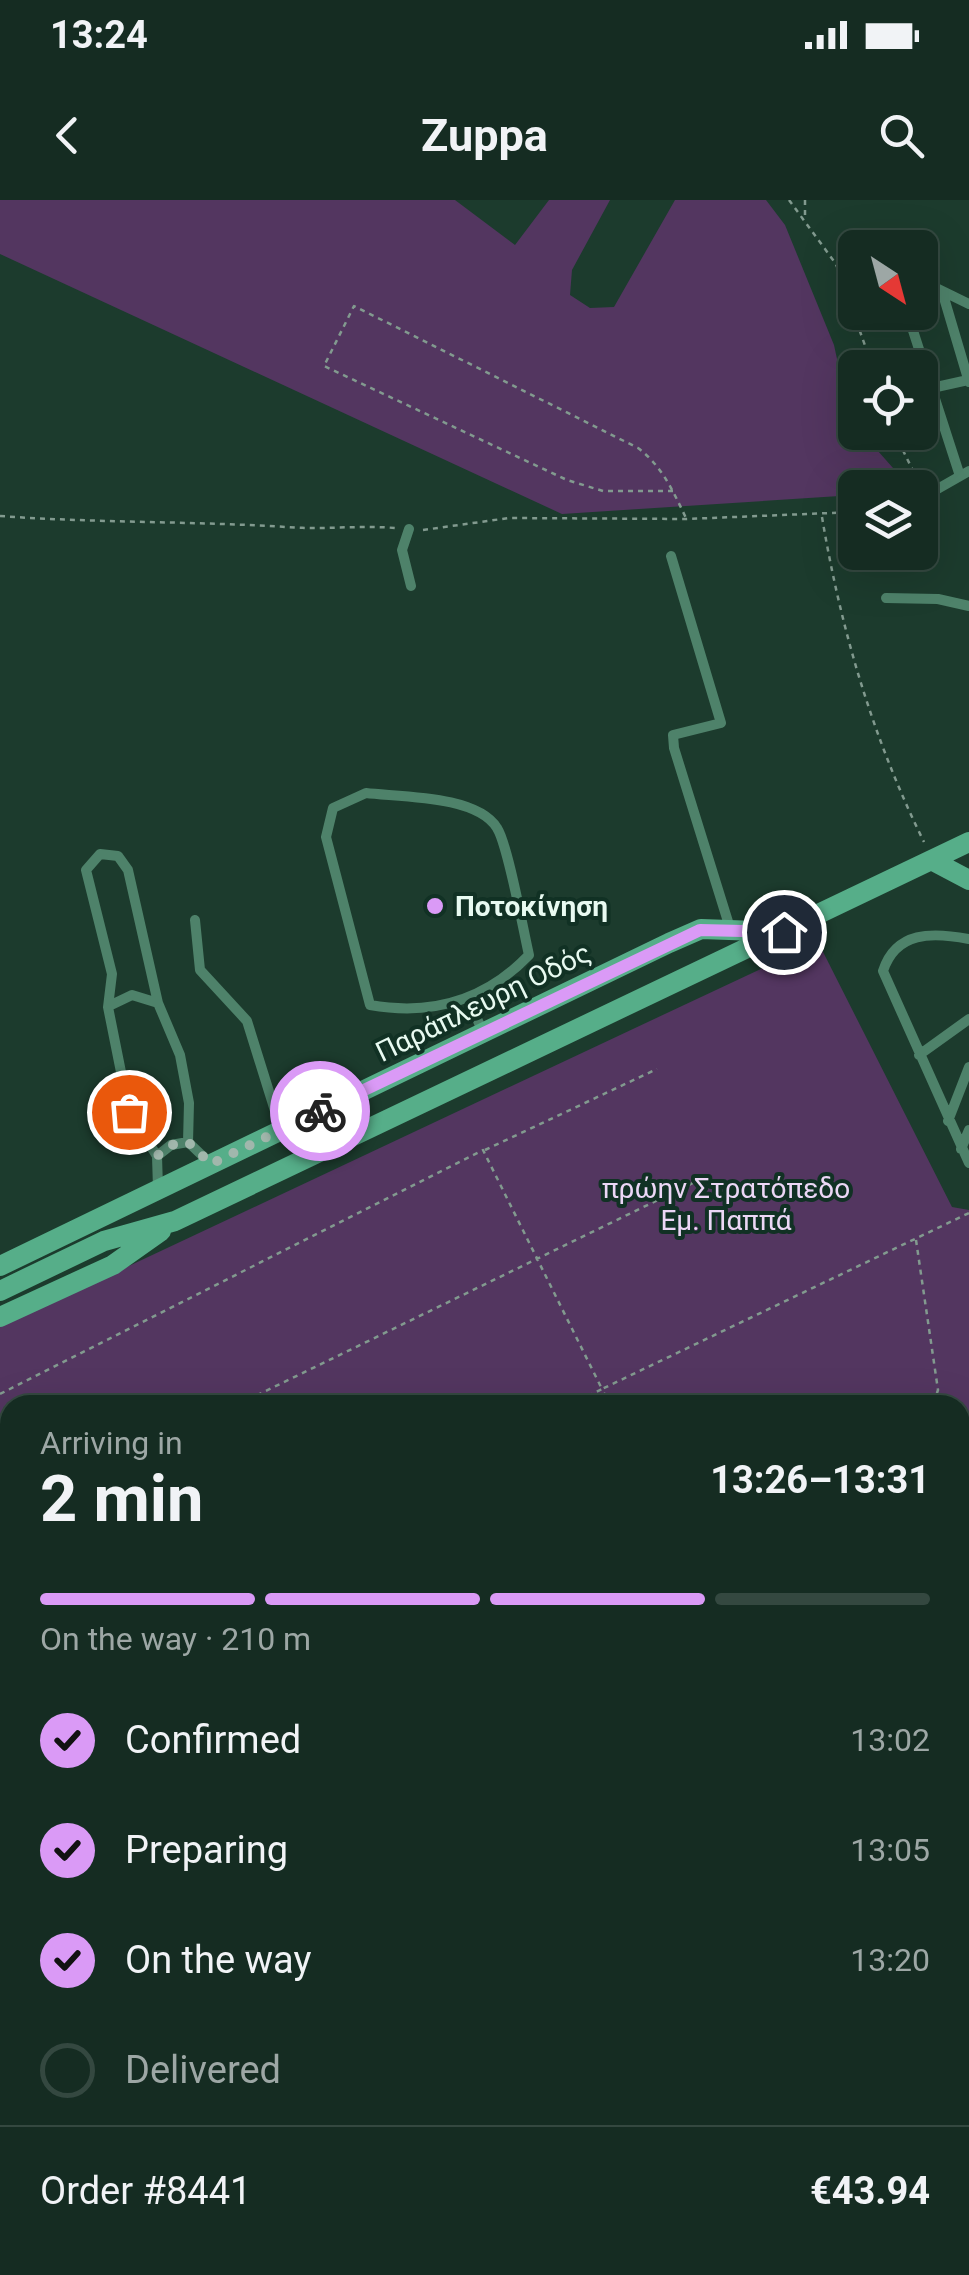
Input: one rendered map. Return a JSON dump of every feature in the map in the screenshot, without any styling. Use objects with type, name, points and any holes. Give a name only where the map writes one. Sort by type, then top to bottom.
[{"type":"main road","points":[[0,1291],[104,1242],[175,1221],[969,842]]},
{"type":"main road","points":[[933,861],[969,880]]},
{"type":"main road","name":"Παράπλευρη Οδός","points":[[0,1266],[670,942],[700,930],[784,932]]},
{"type":"main road","points":[[0,1317],[113,1265],[175,1221]]},
{"type":"main road","points":[[0,1279],[47,1246]]},
{"type":"lane","points":[[938,289],[969,304]]},
{"type":"lane","points":[[938,387],[969,381],[942,290]]},
{"type":"lane","points":[[938,404],[964,472],[938,488]]},
{"type":"lane","points":[[409,530],[402,550],[411,586]]},
{"type":"lane","points":[[671,556],[721,722],[672,735],[674,748],[730,928]]},
{"type":"lane","points":[[886,598],[938,599],[969,606]]},
{"type":"lane","points":[[366,793],[446,801],[474,810],[496,827],[529,955],[501,980],[468,999],[410,1010],[370,1005],[326,837],[328,814],[346,798],[366,793]]},
{"type":"lane","points":[[158,1188],[157,1156],[129,1112],[108,1007],[112,974],[86,870],[92,858],[104,852],[118,856],[128,870],[158,1003],[180,1055],[188,1103],[188,1142],[211,1164]]},
{"type":"lane","points":[[195,920],[200,970],[246,1021],[282,1130]]},
{"type":"lane","points":[[969,939],[926,934],[902,941],[889,954],[883,971],[969,1163]]},
{"type":"lane","points":[[108,1007],[132,995],[158,1003]]},
{"type":"lane","points":[[468,999],[484,1034]]},
{"type":"lane","points":[[919,1055],[969,1020]]},
{"type":"lane","points":[[948,1121],[969,1067]]},
{"type":"lane","points":[[961,1149],[969,1130]]},
{"type":"lane","points":[[157,1156],[171,1145],[188,1142]]},
{"type":"path","points":[[790,200],[845,283],[866,350]]},
{"type":"path","points":[[805,200],[806,219]]},
{"type":"path","points":[[673,491],[603,491],[567,480],[324,366],[354,306],[638,448],[655,460],[673,491],[687,519]]},
{"type":"path","points":[[0,516],[117,524],[232,521],[290,528],[344,524],[409,530],[509,518],[687,519],[838,513]]},
{"type":"path","points":[[821,514],[860,684],[898,789],[933,861]]},
{"type":"path","points":[[0,1394],[484,1150],[658,1069]]},
{"type":"path","points":[[484,1150],[605,1395]]},
{"type":"path","points":[[258,1395],[703,1178]]},
{"type":"path","points":[[591,1395],[969,1213]]},
{"type":"path","points":[[916,1239],[936,1395]]},
{"type":"green space","points":[[0,200],[455,200],[515,245],[549,200],[610,200],[572,270],[570,295],[590,308],[614,307],[675,200],[766,200],[785,225],[834,345],[838,364],[838,450],[877,450],[895,470],[838,470],[838,496],[562,514],[0,254]]},
{"type":"green space","name":"πρώην Στρατόπεδο Εμ. Παππά","points":[[818,942],[952,1207],[969,1210],[969,1395],[0,1395],[0,1320],[114,1273]]},
{"type":"way so far","points":[[129,1112],[157,1156],[171,1145],[188,1142],[211,1164],[320,1111]]},
{"type":"place","name":"Ποτοκίνηση","points":[[435,906]]},
{"type":"route","points":[[320,1111],[700,930],[784,932]]}]
